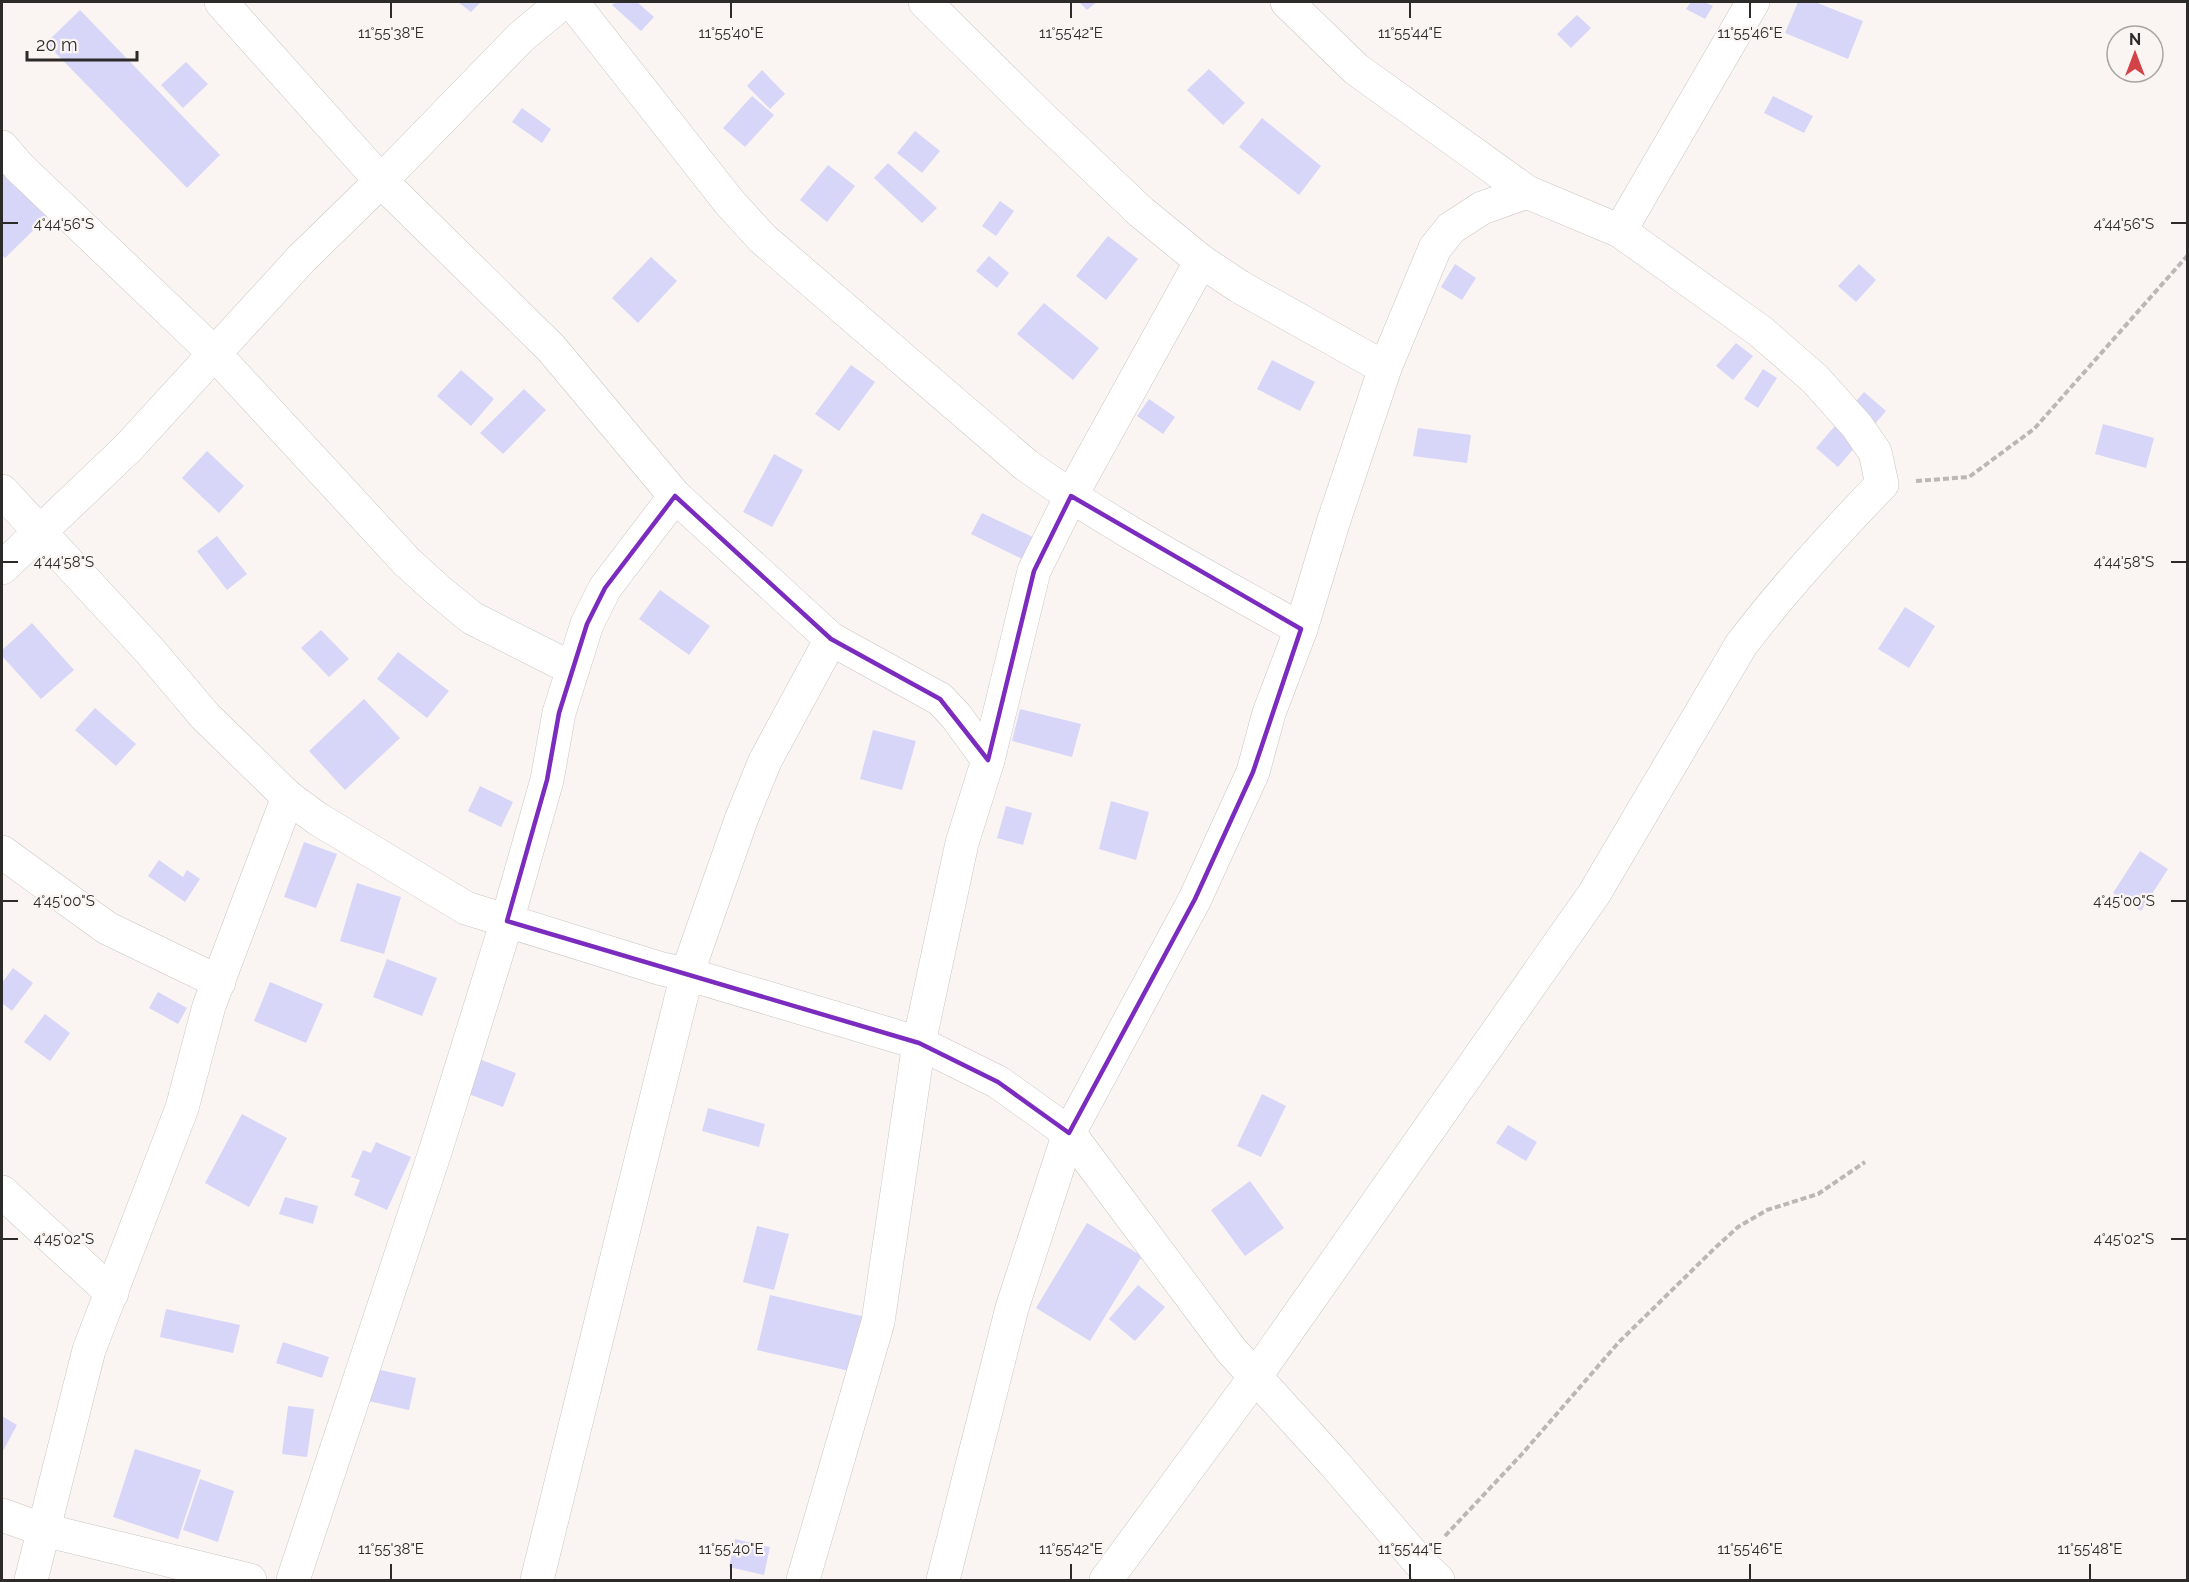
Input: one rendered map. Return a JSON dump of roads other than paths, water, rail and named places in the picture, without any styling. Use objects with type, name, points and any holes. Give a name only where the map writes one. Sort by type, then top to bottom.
[{"type":"street","points":[[221,2],[381,181],[551,348],[675,496],[831,639],[940,699],[956,716],[988,760]]},
{"type":"street","points":[[2,568],[128,448],[213,352],[301,259],[381,181],[521,37],[563,2]]},
{"type":"street","points":[[572,2],[730,203],[763,238],[1026,465],[1071,496],[1163,551],[1301,629]]},
{"type":"street","points":[[925,2],[1141,212],[1201,261],[1240,287],[1385,368]]},
{"type":"street","points":[[1106,1581],[1255,1377],[1594,894],[1741,645],[1765,613],[1882,484],[1875,452],[1857,426],[1815,379],[1760,331],[1620,231],[1527,192],[1356,69],[1287,2]]},
{"type":"street","points":[[1620,231],[1753,2]]},
{"type":"street","points":[[2,147],[19,167],[213,352],[407,562],[472,618],[573,669]]},
{"type":"street","points":[[944,1581],[1012,1308],[1069,1133],[1195,899],[1253,772],[1269,713],[1301,629],[1333,523],[1385,368],[1435,248],[1451,228],[1482,208],[1527,192]]},
{"type":"street","points":[[803,1581],[878,1322],[919,1043],[962,843],[988,760],[1034,571],[1071,496],[1201,261]]},
{"type":"street","points":[[2,490],[150,651],[205,716],[288,797],[318,819],[466,908],[662,969],[687,974],[919,1043],[998,1082],[1069,1133],[1231,1350],[1429,1572]]},
{"type":"street","points":[[293,1581],[436,1149],[507,921],[547,780],[559,713],[587,624],[605,588],[675,496]]},
{"type":"street","points":[[537,1581],[687,974],[741,820],[765,761],[831,639]]},
{"type":"street","points":[[31,1581],[89,1350],[182,1108],[210,1006],[288,797]]},
{"type":"street","points":[[2,852],[107,928],[219,982]]},
{"type":"street","points":[[2,1192],[112,1293]]},
{"type":"street","points":[[2,1515],[44,1530],[250,1581]]}]
